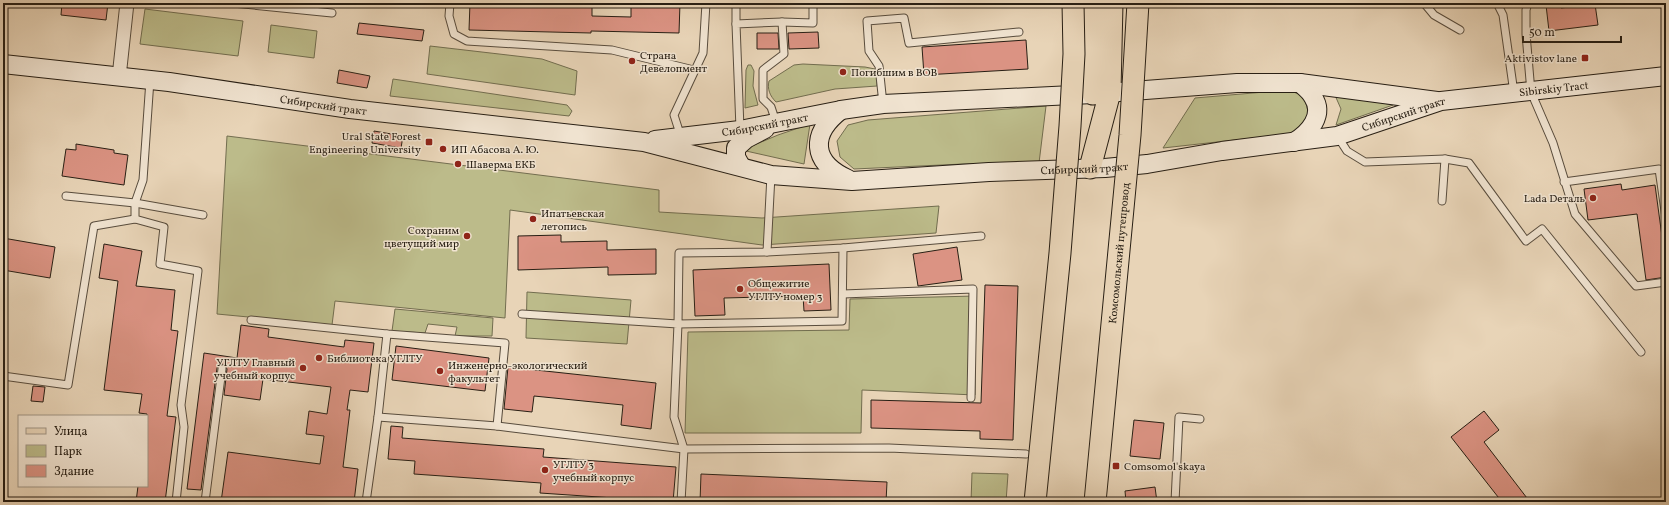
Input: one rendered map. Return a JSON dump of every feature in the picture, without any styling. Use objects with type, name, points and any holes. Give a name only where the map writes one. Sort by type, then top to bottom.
[{"type":"main road","points":[[1035,502],[1059,260],[1068,150],[1074,54],[1073,3]]},
{"type":"main road","points":[[1093,3],[1101,93]]},
{"type":"main road","points":[[1090,168],[1112,3]]},
{"type":"main road","name":"Комсомольский путепровод","points":[[1095,502],[1130,135],[1138,3]]},
{"type":"main road","name":"Сибирский тракт","points":[[3,64],[150,80],[350,109],[644,142],[771,175],[852,181],[1147,164],[1222,151],[1337,136],[1441,101]]},
{"type":"main road","name":"Sibirskiy Tract","points":[[1441,101],[1666,76]]},
{"type":"main road","name":"Сибирский тракт","points":[[644,142],[740,130],[841,110],[883,104],[1101,93],[1242,82],[1300,83],[1441,101]]},
{"type":"main road","points":[[1293,142],[1308,133],[1318,112],[1314,97],[1300,83]]},
{"type":"main road","points":[[841,110],[826,123],[821,131],[818,143],[825,164],[835,173],[852,181]]},
{"type":"main road","points":[[741,166],[736,157],[736,148],[746,139],[776,123]]},
{"type":"street","points":[[119,77],[127,3]]},
{"type":"lane","points":[[233,3],[332,13]]},
{"type":"lane","points":[[450,3],[449,16],[454,34],[467,41],[612,50],[694,70]]},
{"type":"lane","points":[[682,137],[674,115],[703,53],[706,3]]},
{"type":"lane","points":[[736,3],[740,130]]},
{"type":"lane","points":[[736,24],[782,22],[813,23],[813,3]]},
{"type":"lane","points":[[1424,3],[1434,15],[1460,30]]},
{"type":"lane","points":[[1497,3],[1502,15],[1523,93],[1553,143],[1575,214],[1636,286],[1666,282]]},
{"type":"lane","points":[[1523,93],[1526,10],[1528,3]]},
{"type":"lane","points":[[883,104],[879,66],[869,51],[867,21],[904,18],[909,43],[1019,32]]},
{"type":"lane","points":[[776,123],[771,108],[764,99],[763,70],[784,54],[782,22]]},
{"type":"lane","points":[[135,219],[135,203],[144,180],[150,80]]},
{"type":"lane","points":[[1337,136],[1347,151],[1366,162],[1445,159],[1469,163],[1526,242],[1542,229],[1642,352]]},
{"type":"lane","points":[[1442,201],[1445,159]]},
{"type":"lane","points":[[1564,182],[1659,169],[1666,218]]},
{"type":"lane","points":[[767,252],[771,175]]},
{"type":"lane","points":[[66,196],[135,203],[203,215]]},
{"type":"lane","points":[[3,376],[68,384],[94,226],[135,219],[164,227],[160,264],[198,271],[182,405],[184,427],[176,502]]},
{"type":"lane","points":[[681,502],[684,449],[674,417],[679,253],[767,252],[843,248],[981,236]]},
{"type":"lane","points":[[522,314],[678,324],[842,321],[843,248]]},
{"type":"lane","points":[[842,294],[973,289],[971,398]]},
{"type":"lane","points":[[251,320],[387,334],[505,343],[497,426]]},
{"type":"lane","points":[[366,502],[378,417],[387,334]]},
{"type":"lane","points":[[205,502],[222,369]]},
{"type":"lane","points":[[378,417],[497,426],[684,449],[889,448],[1026,454]]},
{"type":"lane","points":[[1175,502],[1179,417],[1200,418]]},
{"type":"green space","points":[[145,9],[243,21],[238,56],[140,44]]},
{"type":"green space","points":[[271,25],[317,31],[314,58],[268,52]]},
{"type":"green space","points":[[430,46],[542,59],[577,71],[575,95],[427,74]]},
{"type":"green space","points":[[803,64],[865,67],[875,69],[877,86],[835,89],[776,102],[768,87],[769,81],[794,65]]},
{"type":"green space","points":[[748,65],[751,65],[754,71],[753,86],[758,105],[745,108],[746,70]]},
{"type":"green space","points":[[393,79],[567,105],[572,111],[569,116],[390,96]]},
{"type":"green space","points":[[1288,90],[1304,96],[1309,115],[1302,129],[1289,134],[1163,148],[1195,98]]},
{"type":"green space","points":[[1334,93],[1393,105],[1336,125],[1341,109]]},
{"type":"green space","points":[[1046,106],[1039,163],[963,164],[854,169],[840,157],[837,141],[848,125],[868,120]]},
{"type":"green space","points":[[810,124],[804,164],[746,151],[747,148]]},
{"type":"green space","points":[[227,136],[659,190],[659,212],[762,218],[939,206],[936,233],[762,245],[510,210],[505,318],[335,301],[332,325],[217,314]]},
{"type":"green space","points":[[527,292],[631,300],[627,344],[526,338]]},
{"type":"green space","points":[[976,296],[975,395],[862,390],[861,433],[685,433],[688,332],[849,330],[850,299]]},
{"type":"green space","points":[[395,309],[493,318],[492,336],[455,336],[457,327],[428,324],[425,333],[392,331]]},
{"type":"green space","points":[[972,473],[1008,474],[1006,502],[971,502]]},
{"type":"building","points":[[62,3],[108,3],[106,20],[61,15]]},
{"type":"building","points":[[470,3],[592,3],[592,16],[631,17],[631,3],[680,3],[679,33],[591,31],[591,33],[469,30]]},
{"type":"building","points":[[1560,3],[1561,8],[1595,4],[1598,25],[1549,31],[1546,5]]},
{"type":"building","points":[[359,23],[424,30],[422,41],[357,34]]},
{"type":"building","points":[[818,32],[819,48],[789,49],[788,33]]},
{"type":"building","points":[[757,33],[778,33],[779,49],[757,49]]},
{"type":"building","points":[[1026,40],[1028,69],[924,75],[922,47]]},
{"type":"building","points":[[339,70],[370,76],[367,88],[337,83]]},
{"type":"building","points":[[374,131],[403,136],[401,148],[372,143]]},
{"type":"building","points":[[76,144],[114,150],[114,153],[128,155],[124,185],[62,176],[66,149],[76,150]]},
{"type":"building","points":[[1621,184],[1622,190],[1655,185],[1666,266],[1666,277],[1646,280],[1637,214],[1588,220],[1584,189]]},
{"type":"building","points":[[561,235],[561,242],[607,241],[607,250],[656,249],[656,274],[608,275],[608,267],[518,270],[518,236]]},
{"type":"building","points":[[3,238],[55,247],[50,278],[3,270]]},
{"type":"building","points":[[104,244],[142,251],[136,286],[175,290],[171,330],[178,331],[167,416],[176,417],[165,502],[136,502],[138,487],[148,487],[148,415],[139,413],[142,394],[104,390],[118,281],[99,278]]},
{"type":"building","points":[[957,247],[962,280],[918,286],[913,254]]},
{"type":"building","name":"Общежитие УГЛТУ номер 3","points":[[829,264],[831,310],[804,311],[803,296],[724,298],[725,315],[695,316],[693,270]]},
{"type":"building","points":[[985,285],[1018,286],[1013,440],[980,439],[980,431],[871,428],[871,400],[981,403]]},
{"type":"building","points":[[241,325],[269,329],[268,337],[344,347],[345,340],[374,343],[368,392],[350,390],[347,410],[350,410],[343,467],[358,469],[354,502],[221,502],[228,452],[320,464],[324,436],[306,434],[309,411],[327,414],[331,387],[263,379],[260,400],[224,395],[227,369],[225,365],[222,364],[217,368],[201,490],[187,489],[204,353],[237,358]]},
{"type":"building","name":"Инженерно-экологический факультет","points":[[396,346],[489,358],[485,391],[392,380]]},
{"type":"building","points":[[508,367],[656,383],[651,429],[621,425],[623,405],[534,396],[532,412],[504,409]]},
{"type":"building","points":[[33,386],[45,387],[43,402],[31,401]]},
{"type":"building","points":[[1484,411],[1499,430],[1484,442],[1530,502],[1502,502],[1451,437]]},
{"type":"building","points":[[1134,420],[1164,423],[1160,459],[1130,456]]},
{"type":"building","name":"УГЛТУ 3 учебный корпус","points":[[391,426],[403,427],[402,438],[544,449],[543,457],[676,467],[673,502],[540,493],[541,483],[414,474],[415,461],[388,459]]},
{"type":"building","points":[[701,474],[887,482],[886,502],[700,502]]},
{"type":"building","points":[[1155,487],[1157,502],[1126,502],[1125,491]]},
{"type":"place","name":"Aktivistov lane","points":[[1585,58]]},
{"type":"place","name":"Страна Девелопмент","points":[[632,61]]},
{"type":"place","name":"Погибшим в ВОВ","points":[[843,72]]},
{"type":"place","name":"Ural State Forest Engineering University","points":[[429,142]]},
{"type":"place","name":"ИП Абасова А. Ю.","points":[[443,149]]},
{"type":"place","name":"Шаверма ЕКБ","points":[[458,164]]},
{"type":"place","name":"Lada Dеталь","points":[[1593,198]]},
{"type":"place","name":"Ипатьевская летопись","points":[[533,219]]},
{"type":"place","name":"Сохраним цветущий мир","points":[[467,236]]},
{"type":"place","name":"Общежитие УГЛТУ номер 3","points":[[740,289]]},
{"type":"place","name":"Библиотека УГЛТУ","points":[[319,358]]},
{"type":"place","name":"УГЛТУ Главный учебный корпус","points":[[303,368]]},
{"type":"place","name":"Инженерно-экологический факультет","points":[[440,371]]},
{"type":"place","name":"Comsomol'skaya","points":[[1116,466]]},
{"type":"place","name":"УГЛТУ 3 учебный корпус","points":[[545,470]]}]
